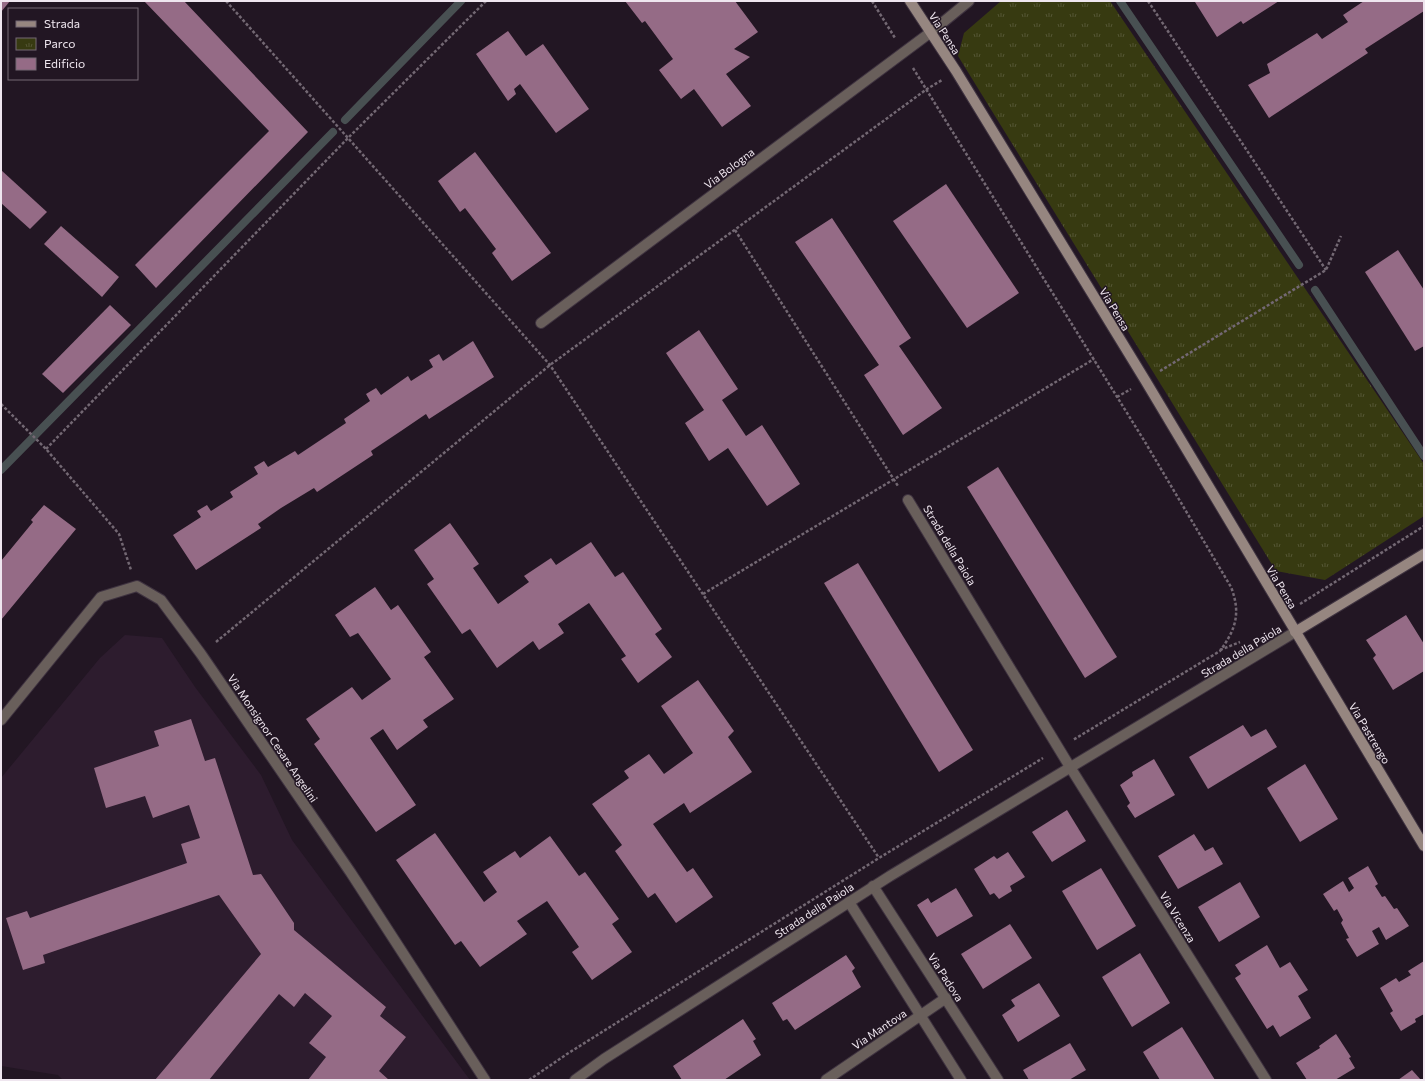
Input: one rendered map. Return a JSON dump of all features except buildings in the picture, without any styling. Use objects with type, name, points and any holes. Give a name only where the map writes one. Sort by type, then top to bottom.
[{"type":"street","name":"Via Pensa","points":[[910,1],[956,71],[1145,380],[1296,632]]},
{"type":"street","name":"Via Bologna","points":[[541,323],[930,32],[969,1]]},
{"type":"street","name":"Strada della Paiola","points":[[908,500],[1070,767]]},
{"type":"street","name":"Strada della Paiola","points":[[575,1080],[604,1059],[873,886],[1424,554]]},
{"type":"street","name":"Via Monsignor Cesare Angelini","points":[[137,586],[161,600],[202,654],[351,873],[485,1080]]},
{"type":"street","points":[[1,720],[101,597],[137,586]]},
{"type":"street","name":"Via Pastrengo","points":[[1296,632],[1424,846]]},
{"type":"street","name":"Via Vicenza","points":[[1070,767],[1266,1080]]},
{"type":"street","name":"Via Padova","points":[[873,886],[998,1080]]},
{"type":"street","points":[[849,902],[961,1080]]},
{"type":"street","name":"Via Mantova","points":[[826,1080],[946,998]]},
{"type":"path","points":[[226,1],[550,365],[890,876]]},
{"type":"path","points":[[46,449],[348,138],[486,1]]},
{"type":"path","points":[[1148,1],[1326,270]]},
{"type":"path","points":[[202,654],[550,365],[927,90],[956,71]]},
{"type":"path","points":[[734,230],[908,500]]},
{"type":"path","points":[[1117,397],[1326,270],[1341,236]]},
{"type":"path","points":[[703,594],[1094,359]]},
{"type":"path","points":[[1,404],[38,440],[119,534],[137,586]]},
{"type":"path","points":[[1284,614],[1424,526]]},
{"type":"path","points":[[1220,651],[1244,640]]},
{"type":"shaded area","points":[[125,635],[162,638],[195,687],[261,775],[292,840],[470,1080],[63,1080],[58,1075],[1,1066],[1,778],[100,658]]},
{"type":"green space","points":[[1001,1],[1110,1],[1424,464],[1424,516],[1325,580],[1276,571],[958,56],[964,33]]},
{"type":"waterway","points":[[345,120],[461,1]]},
{"type":"waterway","points":[[1120,1],[1299,265]]},
{"type":"waterway","points":[[1,470],[333,132]]},
{"type":"waterway","points":[[1315,290],[1424,456]]}]
